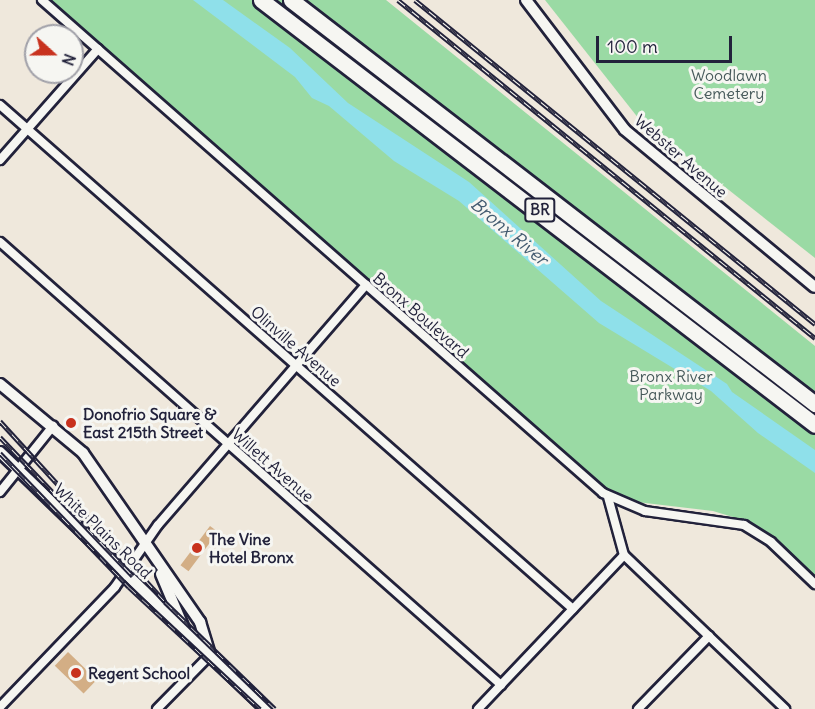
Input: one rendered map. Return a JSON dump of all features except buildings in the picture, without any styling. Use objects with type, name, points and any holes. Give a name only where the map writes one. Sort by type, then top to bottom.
[{"type":"highway","name":"BR","points":[[261,0],[815,425]]},
{"type":"highway","name":"BR","points":[[291,0],[815,404]]},
{"type":"main road","name":"Webster Avenue","points":[[526,0],[625,130],[815,286]]},
{"type":"main road","name":"White Plains Road","points":[[0,384],[83,453],[156,562],[200,622],[210,655]]},
{"type":"main road","name":"White Plains Road","points":[[0,452],[266,709]]},
{"type":"main road","name":"White Plains Road","points":[[156,562],[186,632]]},
{"type":"street","name":"Bronx Boulevard","points":[[42,0],[608,497],[645,511],[744,525],[778,548],[815,584]]},
{"type":"street","points":[[0,160],[98,49]]},
{"type":"street","name":"Olinville Avenue","points":[[0,105],[573,609]]},
{"type":"street","name":"Willett Avenue","points":[[0,242],[501,685]]},
{"type":"street","points":[[0,707],[126,574],[145,545],[366,285]]},
{"type":"street","points":[[0,492],[53,426]]},
{"type":"street","points":[[608,497],[624,555],[785,709]]},
{"type":"street","points":[[478,709],[624,555]]},
{"type":"street","points":[[638,709],[709,636]]},
{"type":"street","points":[[157,709],[210,655]]},
{"type":"green space","name":"Bronx River Parkway","points":[[50,0],[386,0],[815,346],[815,577],[784,547],[746,521],[713,511],[637,502],[603,487],[84,30],[84,24],[77,24]]},
{"type":"green space","name":"Woodlawn Cemetery","points":[[545,0],[815,0],[815,258],[639,119]]},
{"type":"water","name":"Bronx River","points":[[193,0],[223,0],[290,48],[348,103],[469,182],[601,301],[727,384],[732,392],[815,450],[815,473],[758,433],[711,391],[599,323],[459,201],[394,161],[329,106],[312,98],[295,77]]},
{"type":"railway","points":[[398,0],[815,338]]},
{"type":"railway","points":[[415,0],[815,324]]},
{"type":"railway","points":[[0,421],[165,602],[275,709]]},
{"type":"railway","points":[[0,437],[133,576]]},
{"type":"railway","points":[[0,453],[129,587],[260,709]]},
{"type":"place","name":"Donofrio Square & East 215th Street","points":[[71,423]]},
{"type":"place","name":"The Vine Hotel Bronx","points":[[197,548]]},
{"type":"place","name":"Regent School","points":[[76,673]]}]
